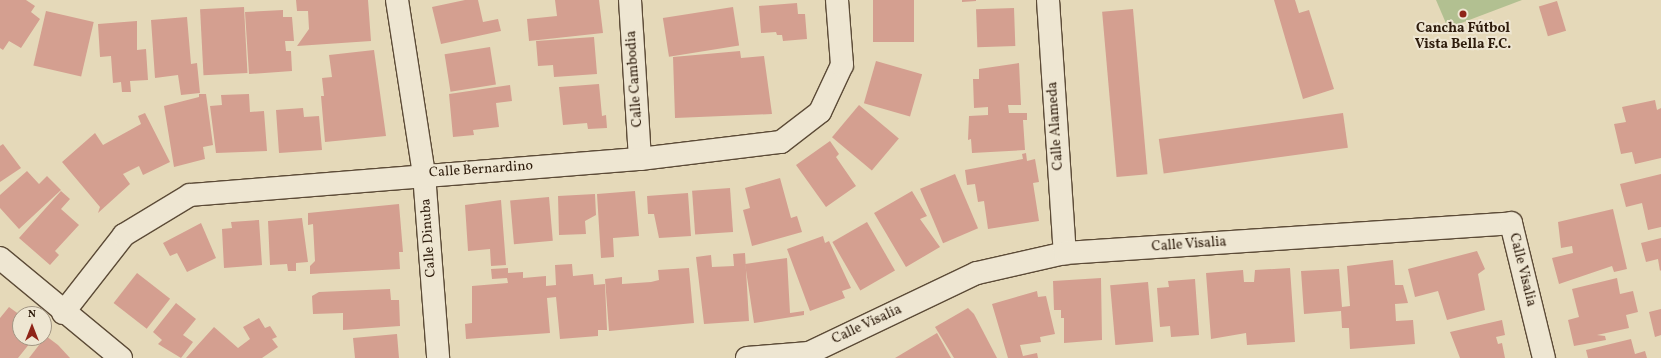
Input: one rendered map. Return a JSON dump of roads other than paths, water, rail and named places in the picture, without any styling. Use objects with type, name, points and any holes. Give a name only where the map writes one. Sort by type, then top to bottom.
[{"type":"street","name":"Calle Dinuba","points":[[397,0],[424,174],[438,358]]},
{"type":"street","name":"Calle Cambodia","points":[[630,0],[640,159]]},
{"type":"street","name":"Calle Bernardino","points":[[63,313],[124,235],[190,195],[424,174],[640,159],[781,142],[820,112],[842,66],[837,0]]},
{"type":"street","name":"Calle Alameda","points":[[1048,0],[1065,253]]},
{"type":"street","name":"Calle Visalia","points":[[747,358],[809,353],[976,273],[1065,253],[1511,223],[1544,358]]},
{"type":"street","points":[[0,258],[63,313],[121,358]]},
{"type":"place","name":"Cancha Fútbol Vista Bella F.C.","points":[[1463,14]]}]
